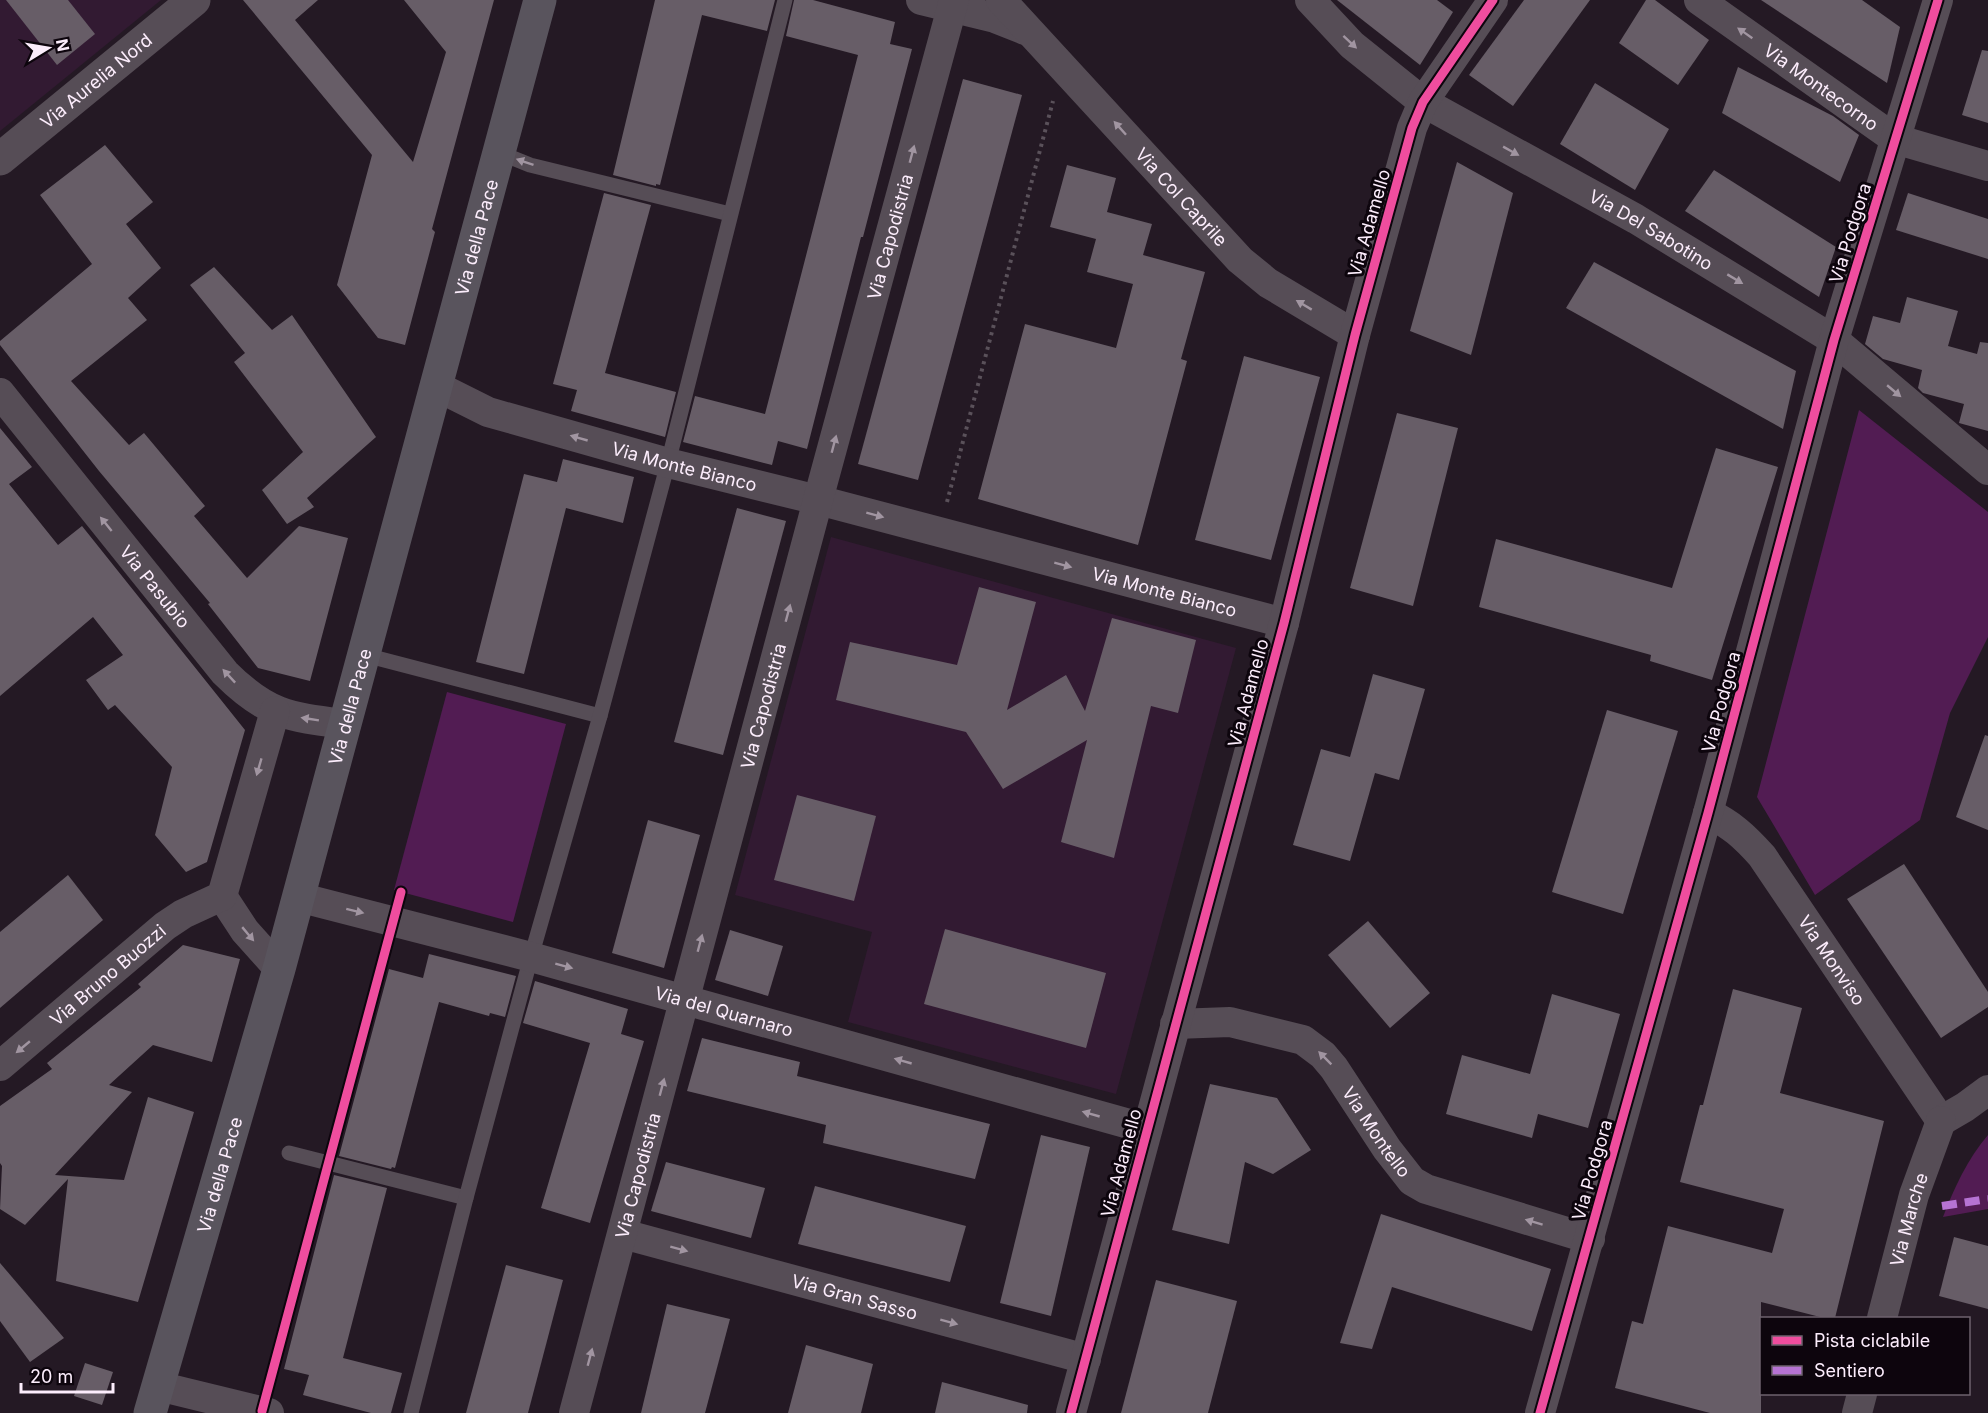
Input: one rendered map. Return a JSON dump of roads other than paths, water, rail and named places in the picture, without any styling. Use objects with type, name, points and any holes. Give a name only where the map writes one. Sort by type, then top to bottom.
[{"type":"main road","name":"Via della Pace","points":[[154,1399],[279,969],[540,0]]},
{"type":"street","name":"Via Aurelia Nord","points":[[0,159],[194,0]]},
{"type":"street","name":"Via Col Caprile","points":[[921,0],[953,4],[1032,32]]},
{"type":"street","name":"Via Col Caprile","points":[[1001,0],[1240,260],[1268,283],[1354,335]]},
{"type":"street","name":"Via Del Sabotino","points":[[1310,0],[1352,45],[1423,102],[1636,219],[1834,340],[1988,470]]},
{"type":"street","name":"Via Adamello","points":[[1071,1413],[1284,623],[1354,335],[1412,128],[1423,102],[1493,0]]},
{"type":"street","name":"Via Montecorno","points":[[1699,0],[1895,139],[1988,166]]},
{"type":"street","name":"Via Podgora","points":[[1540,1413],[1708,813],[1834,340],[1938,0]]},
{"type":"street","name":"Via Capodistria","points":[[574,1413],[953,4]]},
{"type":"street","name":"Via Monte Bianco","points":[[436,386],[488,412],[668,464],[818,500],[1284,623]]},
{"type":"street","name":"Via Pasubio","points":[[0,393],[225,672],[245,693],[275,711],[304,719],[346,724]]},
{"type":"street","points":[[275,711],[222,896],[245,931],[279,969]]},
{"type":"street","name":"Via Monviso","points":[[1708,813],[1744,835],[1762,856],[1941,1121]]},
{"type":"street","name":"Via Bruno Buozzi","points":[[0,1066],[165,926],[183,914],[222,896]]},
{"type":"street","name":"Via del Quarnaro","points":[[298,897],[531,957],[1147,1130]]},
{"type":"street","name":"Via Montello","points":[[1175,1024],[1230,1022],[1304,1040],[1323,1055],[1334,1068],[1387,1149],[1412,1181],[1426,1189],[1590,1239]]},
{"type":"street","points":[[1941,1121],[1988,1090]]},
{"type":"street","name":"Via Marche","points":[[1882,1317],[1914,1195],[1941,1121]]},
{"type":"street","name":"Via Gran Sasso","points":[[623,1234],[1086,1359]]},
{"type":"street","points":[[1857,1413],[1862,1395]]},
{"type":"street","points":[[154,1399],[269,1413]]},
{"type":"lane","points":[[411,1413],[531,957],[600,716],[668,464],[729,214],[785,0]]},
{"type":"lane","points":[[498,152],[530,165],[729,214]]},
{"type":"lane","points":[[365,654],[600,716]]},
{"type":"lane","points":[[289,1153],[466,1198]]}]
